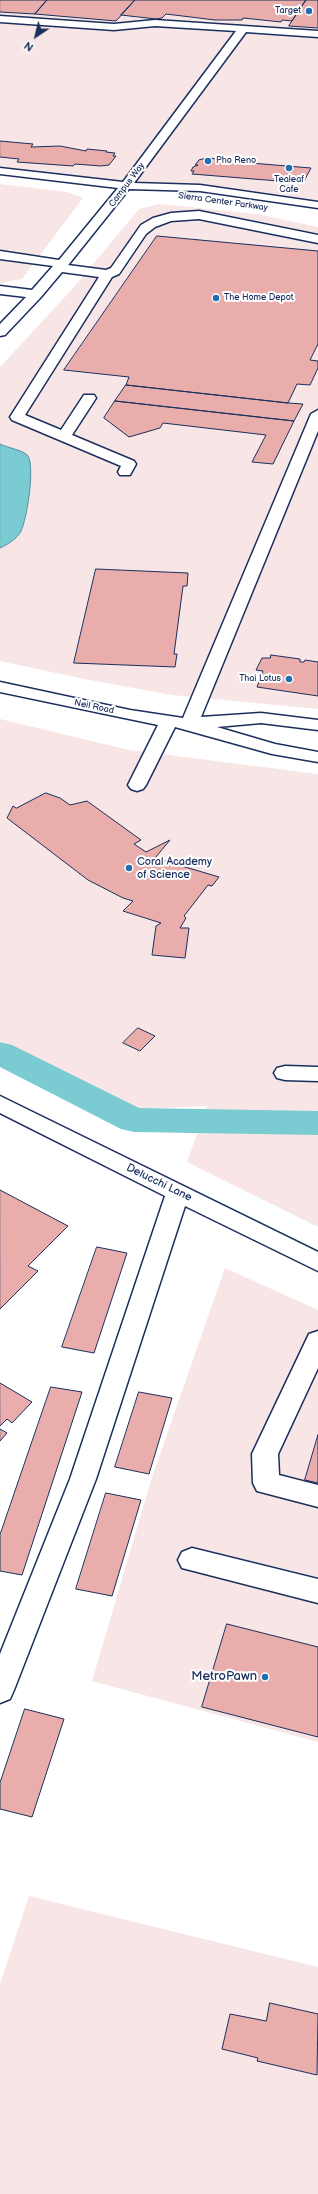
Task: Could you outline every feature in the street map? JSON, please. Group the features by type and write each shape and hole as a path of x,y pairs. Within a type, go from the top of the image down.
{"street":[{"path":"0,19 114,27 154,23 318,34"},
{"name":"Campus Way","path":"0,332 37,294 128,186 243,29"},
{"name":"Sierra Center Parkway","path":"0,171 128,186 310,216"},
{"name":"Sierra Center Parkway","path":"128,186 214,190 318,205"},
{"path":"0,255 107,274 115,271 145,228 170,217 199,215 318,239"},
{"path":"107,274 17,417 129,464 125,472"},
{"path":"0,290 37,294"},
{"path":"0,302 26,306"},
{"path":"64,437 89,398"},
{"path":"189,724 318,415"},
{"name":"Neil Road","path":"0,687 130,715 189,724 272,749 318,757"},
{"name":"Neil Road","path":"189,724 261,718 318,725"},
{"path":"137,786 169,721"},
{"path":"285,1073 318,1074"},
{"name":"Delucchi Lane","path":"1,1106 318,1262"},
{"path":"0,1690 83,1479 178,1192"},
{"path":"318,1341 265,1454 266,1483 318,1496"},
{"path":"192,1560 318,1591"}],"shaded area":[{"path":"0,0 318,0 318,204 256,193 136,186 0,172"},
{"path":"0,184 67,192 83,198 22,279 0,283"},
{"path":"160,204 257,214 318,227 318,709 172,695 84,679 0,661 0,367 74,287 139,209"},
{"path":"0,719 129,750 318,774 318,1227 187,1162 207,1106 140,1109 0,1041"},
{"path":"225,1268 318,1310 318,1742 92,1681 152,1477"},
{"path":"29,1896 318,1967 318,2194 0,2194 0,1984"}],"water":[{"path":"0,444 26,454 30,462 31,471 28,505 21,531 12,541 0,548"}],"building":[{"path":"0,0 47,0 35,14 0,12"},
{"path":"47,0 135,0 116,21 35,14"},
{"path":"135,0 306,0 292,21 282,20 281,22 243,18 242,20 215,20 166,14 162,18 156,19 121,15"},
{"name":"Target","path":"306,0 318,0 318,28 289,26"},
{"path":"0,141 33,144 31,147 60,146 86,151 87,149 107,151 106,152 115,153 113,156 116,156 109,165 101,166 75,164 73,166 17,162 19,159 0,157"},
{"path":"209,158 311,168 303,183 192,174 194,171 191,171 193,167 198,165 195,165 199,160"},
{"name":"The Home Depot","path":"157,236 318,251 318,344 310,360 318,361 318,368 310,385 297,384 288,403 126,385 129,377 64,370"},
{"path":"126,385 303,404 294,421 115,401"},
{"path":"115,401 294,421 273,464 252,462 266,435 163,423 160,428 129,437 104,418"},
{"path":"96,569 188,573 187,586 183,586 174,654 177,654 175,667 74,663"},
{"name":"Thai Lotus","path":"271,655 300,659 300,662 304,662 305,660 318,662 318,696 257,687 263,671 256,670 262,658 270,658"},
{"name":"Coral Academy of Science","path":"46,793 60,798 70,805 87,801 141,840 134,844 146,852 170,840 155,858 219,877 212,886 208,885 184,916 186,918 180,928 189,928 185,958 152,955 156,926 161,923 123,911 133,901 123,898 88,880 7,818 13,806 16,808"},
{"path":"138,1028 155,1036 140,1051 123,1043"},
{"path":"0,1190 68,1226 28,1266 38,1271 0,1309"},
{"path":"97,1247 127,1253 94,1353 62,1347"},
{"path":"0,1383 32,1402 12,1423 7,1419 0,1426"},
{"path":"51,1387 82,1392 22,1575 0,1571 0,1535"},
{"path":"139,1392 172,1398 149,1474 115,1467"},
{"path":"0,1429 7,1433 0,1441"},
{"path":"318,1435 318,1483 305,1480"},
{"path":"106,1493 141,1500 112,1596 76,1589"},
{"name":"MetroPawn","path":"227,1624 318,1647 318,1737 202,1707"},
{"path":"25,1709 64,1719 32,1817 0,1809 0,1783"},
{"path":"270,2003 318,2014 317,2075 257,2061 258,2058 222,2049 230,2014 266,2021"}],"waterway":[{"path":"0,1053 134,1120 318,1123"}],"place":[{"name":"Target","path":"309,11"},
{"name":"Pho Reno","path":"208,161"},
{"name":"Tealeaf Cafe","path":"289,168"},
{"name":"The Home Depot","path":"216,298"},
{"name":"Thai Lotus","path":"289,679"},
{"name":"Coral Academy of Science","path":"129,868"},
{"name":"MetroPawn","path":"265,1677"}]}
